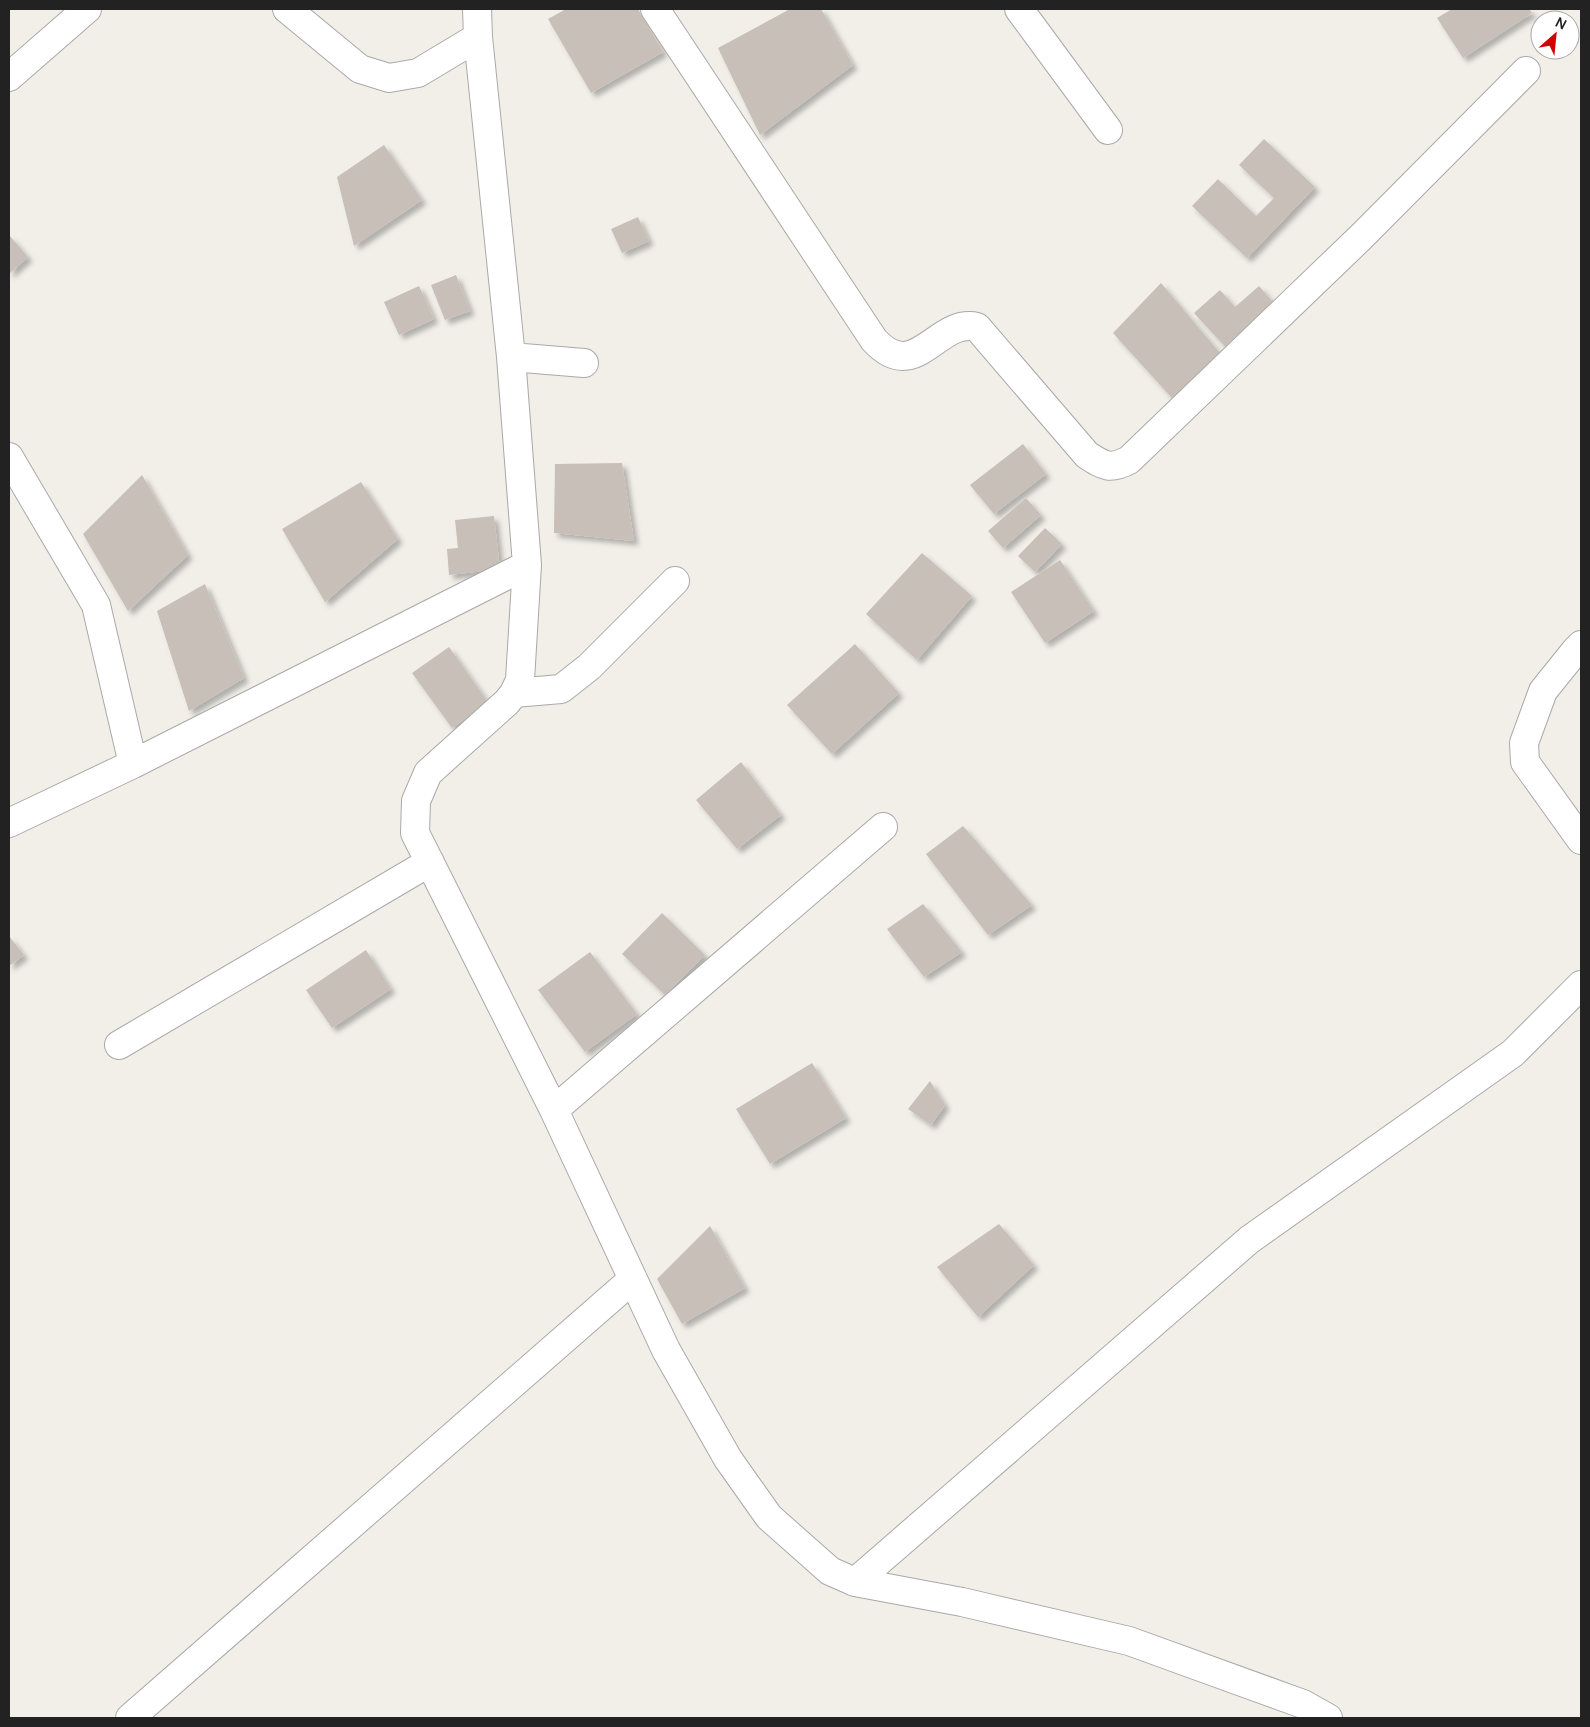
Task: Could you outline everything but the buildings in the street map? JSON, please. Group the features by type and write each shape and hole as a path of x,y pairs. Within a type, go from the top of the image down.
{"street":[{"path":"9,77 87,9"},
{"path":"287,9 360,69 388,78 418,73 478,37"},
{"path":"477,9 478,37 511,357 527,564 520,680 507,702 428,773 416,801 415,833 554,1110 666,1350 728,1460 770,1517 830,1572 855,1582 962,1602 1129,1641 1304,1704 1328,1718"},
{"path":"655,9 874,340 884,350 897,356 912,355 967,324 977,327 1087,455 1102,464 1116,467 1129,460 1362,236 1526,71"},
{"path":"1019,9 1108,130"},
{"path":"511,357 584,363"},
{"path":"9,457 96,605 133,764"},
{"path":"9,823 133,764 527,564"},
{"path":"514,693 562,689 589,667 674,580"},
{"path":"1581,645 1543,691 1524,743 1525,762 1581,840"},
{"path":"554,1110 882,827"},
{"path":"119,1045 430,862"},
{"path":"855,1582 1248,1240 1513,1053 1581,985"},
{"path":"130,1718 633,1279"}]}
